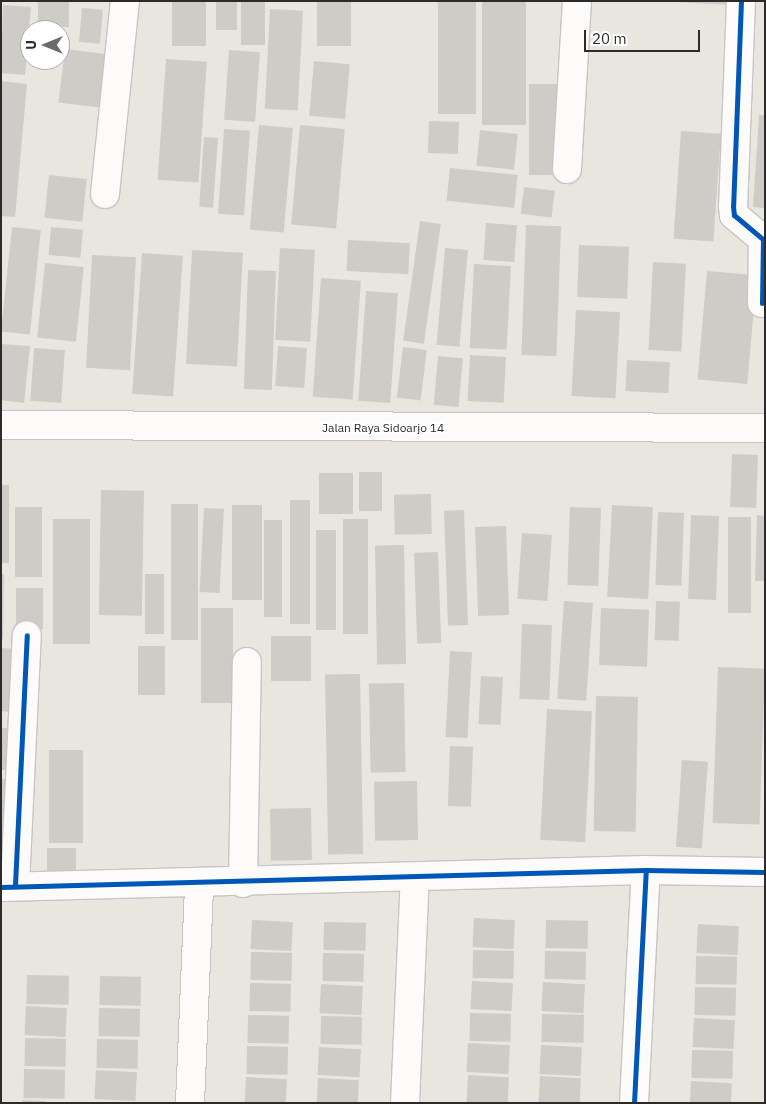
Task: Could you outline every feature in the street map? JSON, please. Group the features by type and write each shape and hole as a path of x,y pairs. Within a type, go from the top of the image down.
{"street":[{"path":"105,194 125,1"},
{"path":"567,169 577,1"},
{"path":"741,1 733,206 734,215 763,239 762,303"},
{"name":"Jalan Raya Sidoarjo 14","path":"1,425 765,428"},
{"path":"27,635 8,886 243,883 646,870 765,872"},
{"path":"243,883 247,662"},
{"path":"634,1103 646,870"},
{"path":"405,1103 415,877"},
{"path":"190,1103 200,884"}],"building":[{"path":"38,1 69,1 69,20 38,20"},
{"path":"172,1 206,1 206,46 172,46"},
{"path":"216,1 237,1 237,30 216,30"},
{"path":"241,1 265,1 265,45 241,45"},
{"path":"317,1 351,1 351,46 317,46"},
{"path":"438,1 476,1 476,114 438,114"},
{"path":"482,1 526,1 526,125 482,125"},
{"path":"658,1 730,1 730,5"},
{"path":"3,5 31,7 30,20 20,20 20,70 25,70 25,75 1,73"},
{"path":"82,8 103,10 100,44 79,42"},
{"path":"270,9 303,11 298,111 265,109"},
{"path":"70,50 108,54 101,108 58,103 62,70 70,70"},
{"path":"229,50 260,52 255,122 224,120"},
{"path":"166,59 207,62 198,183 158,180"},
{"path":"314,61 350,64 345,119 309,116"},
{"path":"1,81 27,84 15,217 1,216"},
{"path":"529,84 560,84 560,175 529,175"},
{"path":"759,115 765,115 765,208 753,207"},
{"path":"429,121 459,122 458,154 428,153"},
{"path":"259,125 293,128 284,233 250,230"},
{"path":"300,125 345,129 336,229 291,225"},
{"path":"224,129 250,131 244,216 218,214"},
{"path":"480,130 518,134 514,170 476,166"},
{"path":"681,131 721,134 713,242 673,239"},
{"path":"204,137 218,138 213,208 199,207"},
{"path":"450,168 518,175 514,208 447,201"},
{"path":"49,175 87,179 82,222 45,218"},
{"path":"524,187 555,191 551,218 521,214"},
{"path":"420,221 441,224 424,344 403,341"},
{"path":"486,223 517,225 514,262 483,260"},
{"path":"526,225 561,226 556,356 521,355"},
{"path":"12,227 41,230 30,334 1,331"},
{"path":"51,227 83,230 80,258 49,255"},
{"path":"348,240 410,243 408,274 346,271"},
{"path":"579,245 629,247 627,299 577,297"},
{"path":"280,248 315,250 310,342 275,340"},
{"path":"445,248 468,250 459,347 437,345"},
{"path":"192,250 243,253 237,367 186,364"},
{"path":"142,253 183,256 173,397 132,394"},
{"path":"92,255 136,257 130,370 86,368"},
{"path":"653,262 686,264 681,352 648,350"},
{"path":"45,263 84,267 76,342 37,338"},
{"path":"474,264 511,266 507,350 470,348"},
{"path":"248,270 276,271 272,390 244,389"},
{"path":"707,271 757,275 747,384 698,380"},
{"path":"321,278 361,281 353,400 313,397"},
{"path":"366,291 398,293 390,403 358,401"},
{"path":"576,310 620,312 615,398 571,396"},
{"path":"1,344 30,346 24,403 1,400"},
{"path":"278,346 307,348 304,388 275,386"},
{"path":"403,347 427,350 421,401 397,398"},
{"path":"34,348 65,350 61,403 30,401"},
{"path":"470,355 506,357 504,403 468,401"},
{"path":"438,356 463,358 459,407 434,405"},
{"path":"627,360 670,362 668,393 625,391"},
{"path":"732,454 758,455 756,508 730,507"},
{"path":"359,472 382,472 382,511 359,511"},
{"path":"319,473 353,473 353,514 319,514"},
{"path":"1,485 9,485 9,563 1,563"},
{"path":"101,490 144,491 142,616 99,615"},
{"path":"431,494 432,534 395,535 394,495"},
{"path":"290,500 310,500 310,624 290,624"},
{"path":"171,504 198,504 198,640 171,640"},
{"path":"232,505 262,505 262,600 232,600"},
{"path":"612,505 653,507 648,599 607,597"},
{"path":"15,507 42,507 42,577 15,577"},
{"path":"570,507 601,508 598,586 567,585"},
{"path":"204,508 224,509 220,593 200,592"},
{"path":"464,510 468,625 448,626 444,511"},
{"path":"658,512 684,513 681,586 655,585"},
{"path":"691,515 719,516 716,600 688,599"},
{"path":"757,515 765,516 765,581 755,581"},
{"path":"728,517 751,517 751,613 728,613"},
{"path":"53,519 90,519 90,644 53,644"},
{"path":"343,519 368,519 368,634 343,634"},
{"path":"264,520 282,520 282,617 264,617"},
{"path":"506,526 509,615 478,616 475,527"},
{"path":"316,530 336,530 336,630 316,630"},
{"path":"522,533 552,535 547,601 517,599"},
{"path":"404,545 406,664 377,664 375,546"},
{"path":"438,552 441,643 417,644 414,553"},
{"path":"1,574 4,574 3,639 1,639"},
{"path":"145,574 164,574 164,634 145,634"},
{"path":"16,588 43,588 43,629 16,629"},
{"path":"564,601 593,603 586,701 557,699"},
{"path":"656,601 680,602 679,641 655,640"},
{"path":"201,608 233,608 233,703 201,703"},
{"path":"601,608 649,610 647,667 599,665"},
{"path":"522,624 552,625 549,700 519,699"},
{"path":"271,636 311,636 311,681 271,681"},
{"path":"138,646 165,646 165,695 138,695"},
{"path":"1,648 14,649 10,712 1,711"},
{"path":"450,651 472,652 467,738 445,737"},
{"path":"718,667 765,669 760,825 713,823"},
{"path":"360,674 363,854 328,855 325,675"},
{"path":"481,676 503,677 500,725 478,724"},
{"path":"404,683 406,772 371,773 369,684"},
{"path":"596,696 638,697 636,832 594,831"},
{"path":"547,709 592,711 585,842 540,840"},
{"path":"1,728 7,728 7,770 1,770"},
{"path":"450,746 473,747 471,807 448,806"},
{"path":"49,750 83,750 83,843 49,843"},
{"path":"682,760 708,762 702,849 676,847"},
{"path":"1,779 9,779 9,879 1,879"},
{"path":"417,781 418,840 375,841 374,782"},
{"path":"311,808 312,860 271,861 270,809"},
{"path":"47,848 76,848 76,881 47,881"},
{"path":"474,918 515,920 513,949 472,947"},
{"path":"252,920 293,922 291,951 250,949"},
{"path":"546,920 588,921 588,949 546,948"},
{"path":"324,922 366,923 366,951 324,950"},
{"path":"698,924 739,926 737,955 696,953"},
{"path":"473,950 514,951 514,979 473,978"},
{"path":"545,951 586,952 586,980 545,979"},
{"path":"251,952 292,953 292,981 251,980"},
{"path":"323,953 364,954 364,982 323,981"},
{"path":"696,956 737,957 737,985 696,984"},
{"path":"27,975 69,976 68,1005 26,1004"},
{"path":"100,976 141,977 140,1006 99,1005"},
{"path":"472,981 513,983 511,1011 471,1009"},
{"path":"543,982 585,984 583,1013 541,1011"},
{"path":"250,983 291,984 291,1012 250,1011"},
{"path":"321,984 363,986 361,1015 319,1013"},
{"path":"695,987 736,988 736,1016 695,1015"},
{"path":"26,1006 67,1008 65,1037 24,1035"},
{"path":"99,1008 140,1009 140,1037 99,1036"},
{"path":"470,1013 511,1014 511,1042 470,1041"},
{"path":"542,1014 584,1015 584,1043 542,1042"},
{"path":"248,1015 289,1016 289,1044 248,1043"},
{"path":"321,1016 362,1017 362,1045 321,1044"},
{"path":"694,1018 735,1020 733,1049 692,1047"},
{"path":"25,1038 66,1039 66,1067 25,1066"},
{"path":"97,1039 138,1040 137,1069 96,1068"},
{"path":"468,1043 510,1045 508,1074 466,1072"},
{"path":"541,1045 582,1047 580,1076 539,1074"},
{"path":"247,1046 288,1047 288,1075 247,1074"},
{"path":"319,1047 361,1049 359,1077 318,1075"},
{"path":"692,1050 733,1051 733,1079 692,1078"},
{"path":"24,1069 65,1070 64,1099 23,1098"},
{"path":"96,1070 137,1072 135,1101 94,1099"},
{"path":"468,1075 509,1077 508,1103 467,1103"},
{"path":"540,1076 581,1078 580,1103 539,1103"},
{"path":"246,1077 287,1079 286,1103 245,1103"},
{"path":"318,1078 359,1080 358,1103 317,1103"},
{"path":"691,1081 732,1083 731,1103 690,1103"},
{"path":"22,1100 45,1101 45,1103 22,1103"}],"cycle path":[{"path":"741,1 733,206 734,215 763,239 762,303"},
{"path":"15,885 27,635"},
{"path":"1,887 646,870 765,872"},
{"path":"634,1103 646,870"}]}
